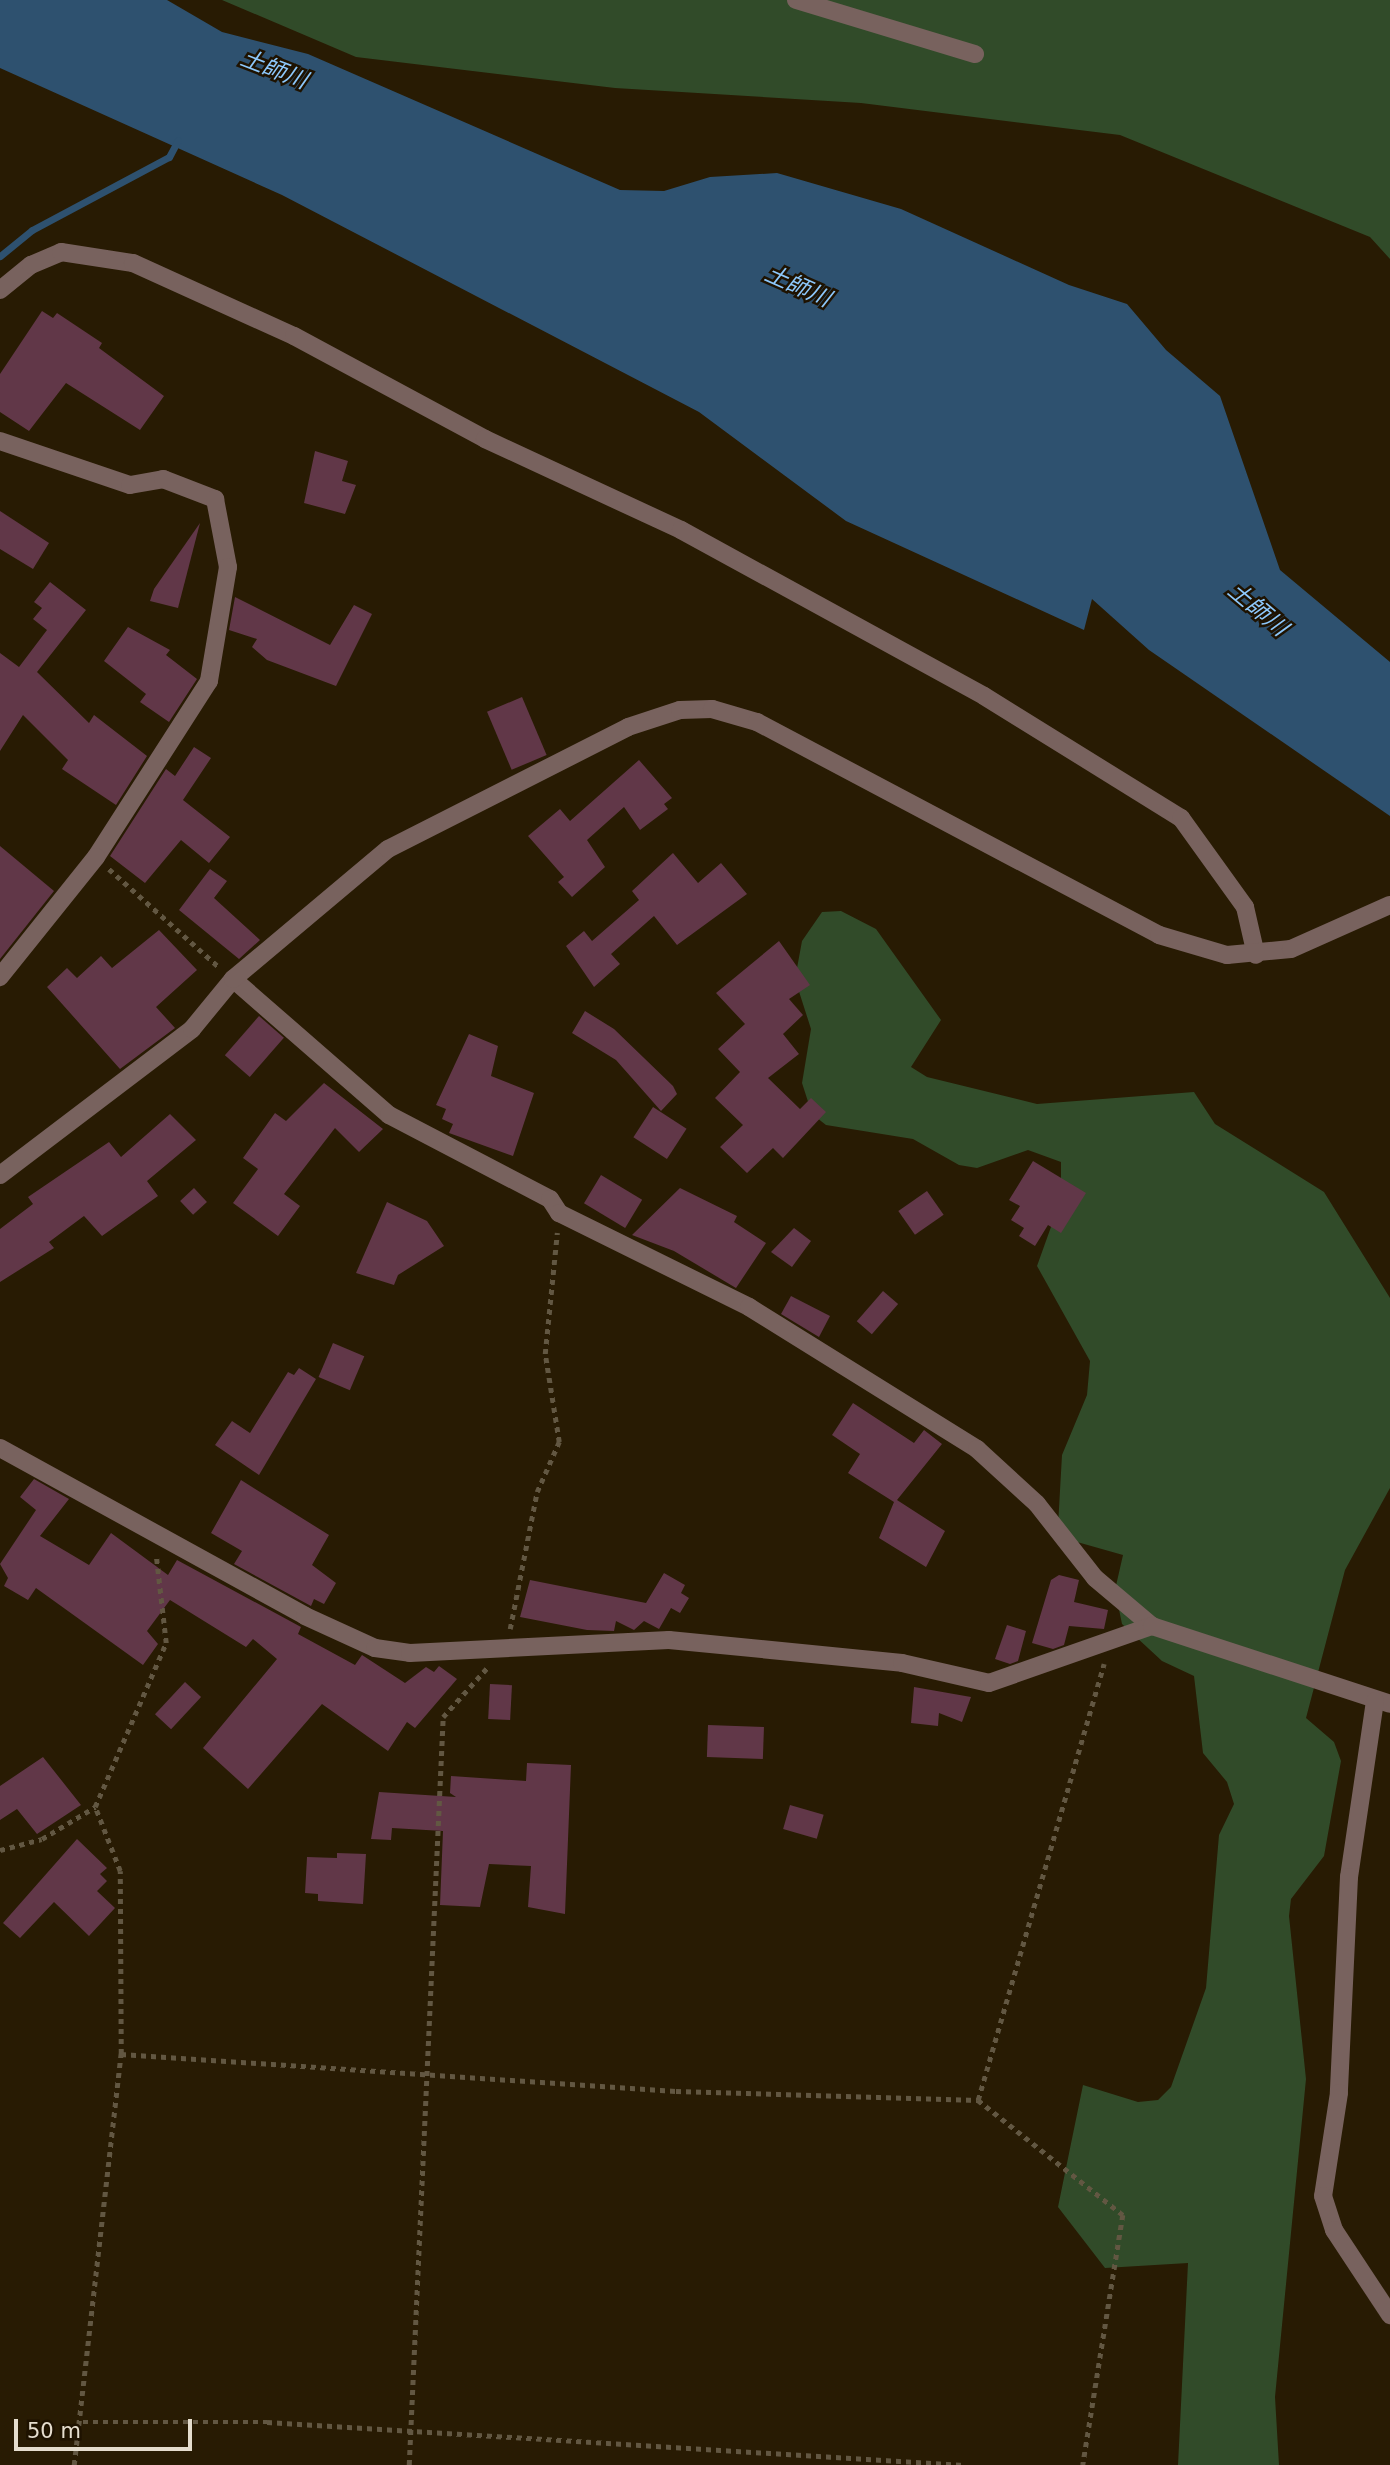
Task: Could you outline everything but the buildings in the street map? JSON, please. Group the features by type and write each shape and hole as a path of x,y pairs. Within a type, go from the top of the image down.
{"street":[{"path":"796,0 975,54"},
{"path":"0,290 31,265 61,252 133,263 294,336 485,439 681,530 984,696 1181,818 1245,906 1256,955"},
{"path":"0,441 130,485 163,479 215,499 228,567 209,681 96,857 0,977"},
{"path":"0,1175 192,1029 233,979 388,849 628,727 680,710 712,709 757,722 1159,935 1227,955 1256,955 1291,949 1390,905"},
{"path":"233,979 389,1115 550,1199 559,1213 749,1307 977,1450 1037,1504 1095,1578 1152,1626 1325,1678 1383,1702 1349,1877 1339,2093 1323,2196 1334,2230 1390,2315"},
{"path":"0,1448 154,1534 375,1648 410,1653 507,1645 669,1640 902,1663 989,1683 1152,1626"}],"path":[{"path":"96,857 233,979"},
{"path":"410,2465 443,1717 507,1645 537,1492 559,1443 545,1354 559,1213"},
{"path":"0,1850 42,1839 95,1807 166,1643 154,1534"},
{"path":"978,2100 1111,1639"},
{"path":"74,2465 83,2421 121,2053 120,1871 95,1807"},
{"path":"121,2053 270,2068 427,2072 772,2096 978,2100 1123,2215 1083,2465"},
{"path":"83,2421 267,2422 411,2436 635,2443 763,2456 964,2465"}],"green space":[{"path":"222,0 1390,0 1390,259 1370,237 1120,135 861,103 615,88 356,57"},
{"path":"841,911 876,929 941,1020 911,1067 927,1077 1037,1104 1194,1092 1215,1124 1324,1192 1390,1298 1390,1488 1345,1570 1306,1718 1334,1742 1341,1761 1324,1856 1291,1899 1289,1916 1306,2079 1275,2397 1279,2465 1178,2465 1188,2263 1105,2268 1058,2207 1083,2085 1138,2102 1158,2100 1171,2087 1206,1988 1219,1835 1234,1804 1227,1782 1203,1753 1194,1676 1162,1661 1122,1624 1115,1590 1123,1555 1070,1540 1058,1526 1062,1455 1087,1395 1090,1361 1037,1266 1061,1199 1061,1162 1028,1150 977,1168 959,1165 913,1139 826,1125 812,1114 802,1083 811,1029 795,979 802,941 822,912"}],"water":[{"name":"土師川","path":"0,0 167,0 222,32 308,54 620,190 664,191 710,177 777,173 901,209 1069,285 1127,304 1166,350 1220,396 1280,570 1390,662 1390,816 1149,650 1092,599 1084,630 846,521 699,412 282,195 0,68"}],"waterway":[{"path":"0,256 32,230 169,157 178,140"}]}
